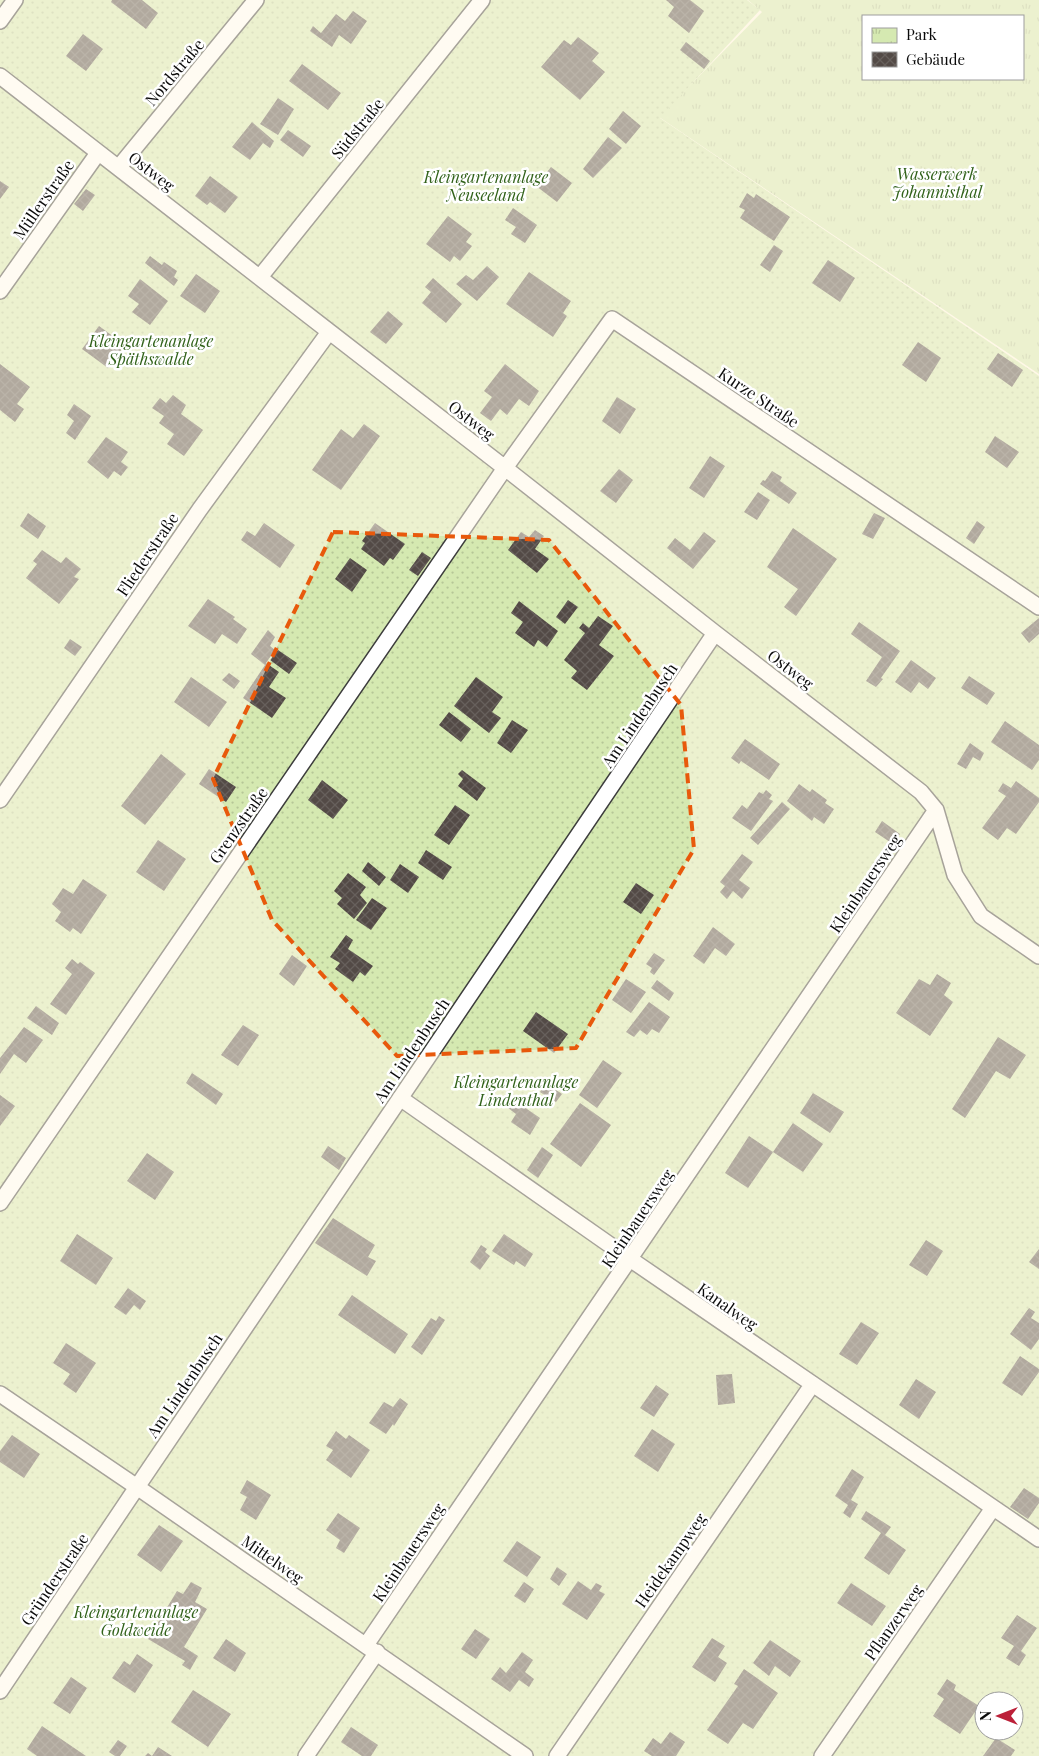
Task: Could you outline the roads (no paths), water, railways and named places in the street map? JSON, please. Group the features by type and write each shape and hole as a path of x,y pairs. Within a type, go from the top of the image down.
{"lane":[{"path":"0,21 15,0"},
{"name":"Nordstraße","path":"118,167 256,0"},
{"name":"Südstraße","path":"260,278 482,0"},
{"name":"Ostweg","path":"0,76 922,792 936,810"},
{"name":"Müllerstraße","path":"0,291 98,153"},
{"name":"Kurze Straße","path":"505,468 612,319 1039,608"},
{"name":"Fliederstraße","path":"0,800 200,509 329,332"},
{"name":"Grenzstraße","path":"0,1203 505,468"},
{"name":"Am Lindenbusch","path":"137,1486 715,633"},
{"path":"936,810 955,875 981,916 1039,956"},
{"name":"Kleinbauersweg","path":"306,1756 372,1649 630,1259 936,810"},
{"name":"Kanalweg","path":"400,1098 812,1385 1039,1539"},
{"name":"Heidekampweg","path":"557,1756 812,1385"},
{"name":"Mittelweg","path":"0,1394 137,1486 525,1756"},
{"name":"Gründerstraße","path":"0,1691 137,1486"},
{"name":"Pflanzerweg","path":"822,1756 993,1508"}],"park label":[{"name":"Wasserwerk Johannisthal","path":"937,182"},
{"name":"Kleingartenanlage Neuseeland","path":"486,185"},
{"name":"Kleingartenanlage Späthswalde","path":"151,349"},
{"name":"Kleingartenanlage Lindenthal","path":"516,1090"},
{"name":"Kleingartenanlage Goldweide","path":"136,1620"}]}
